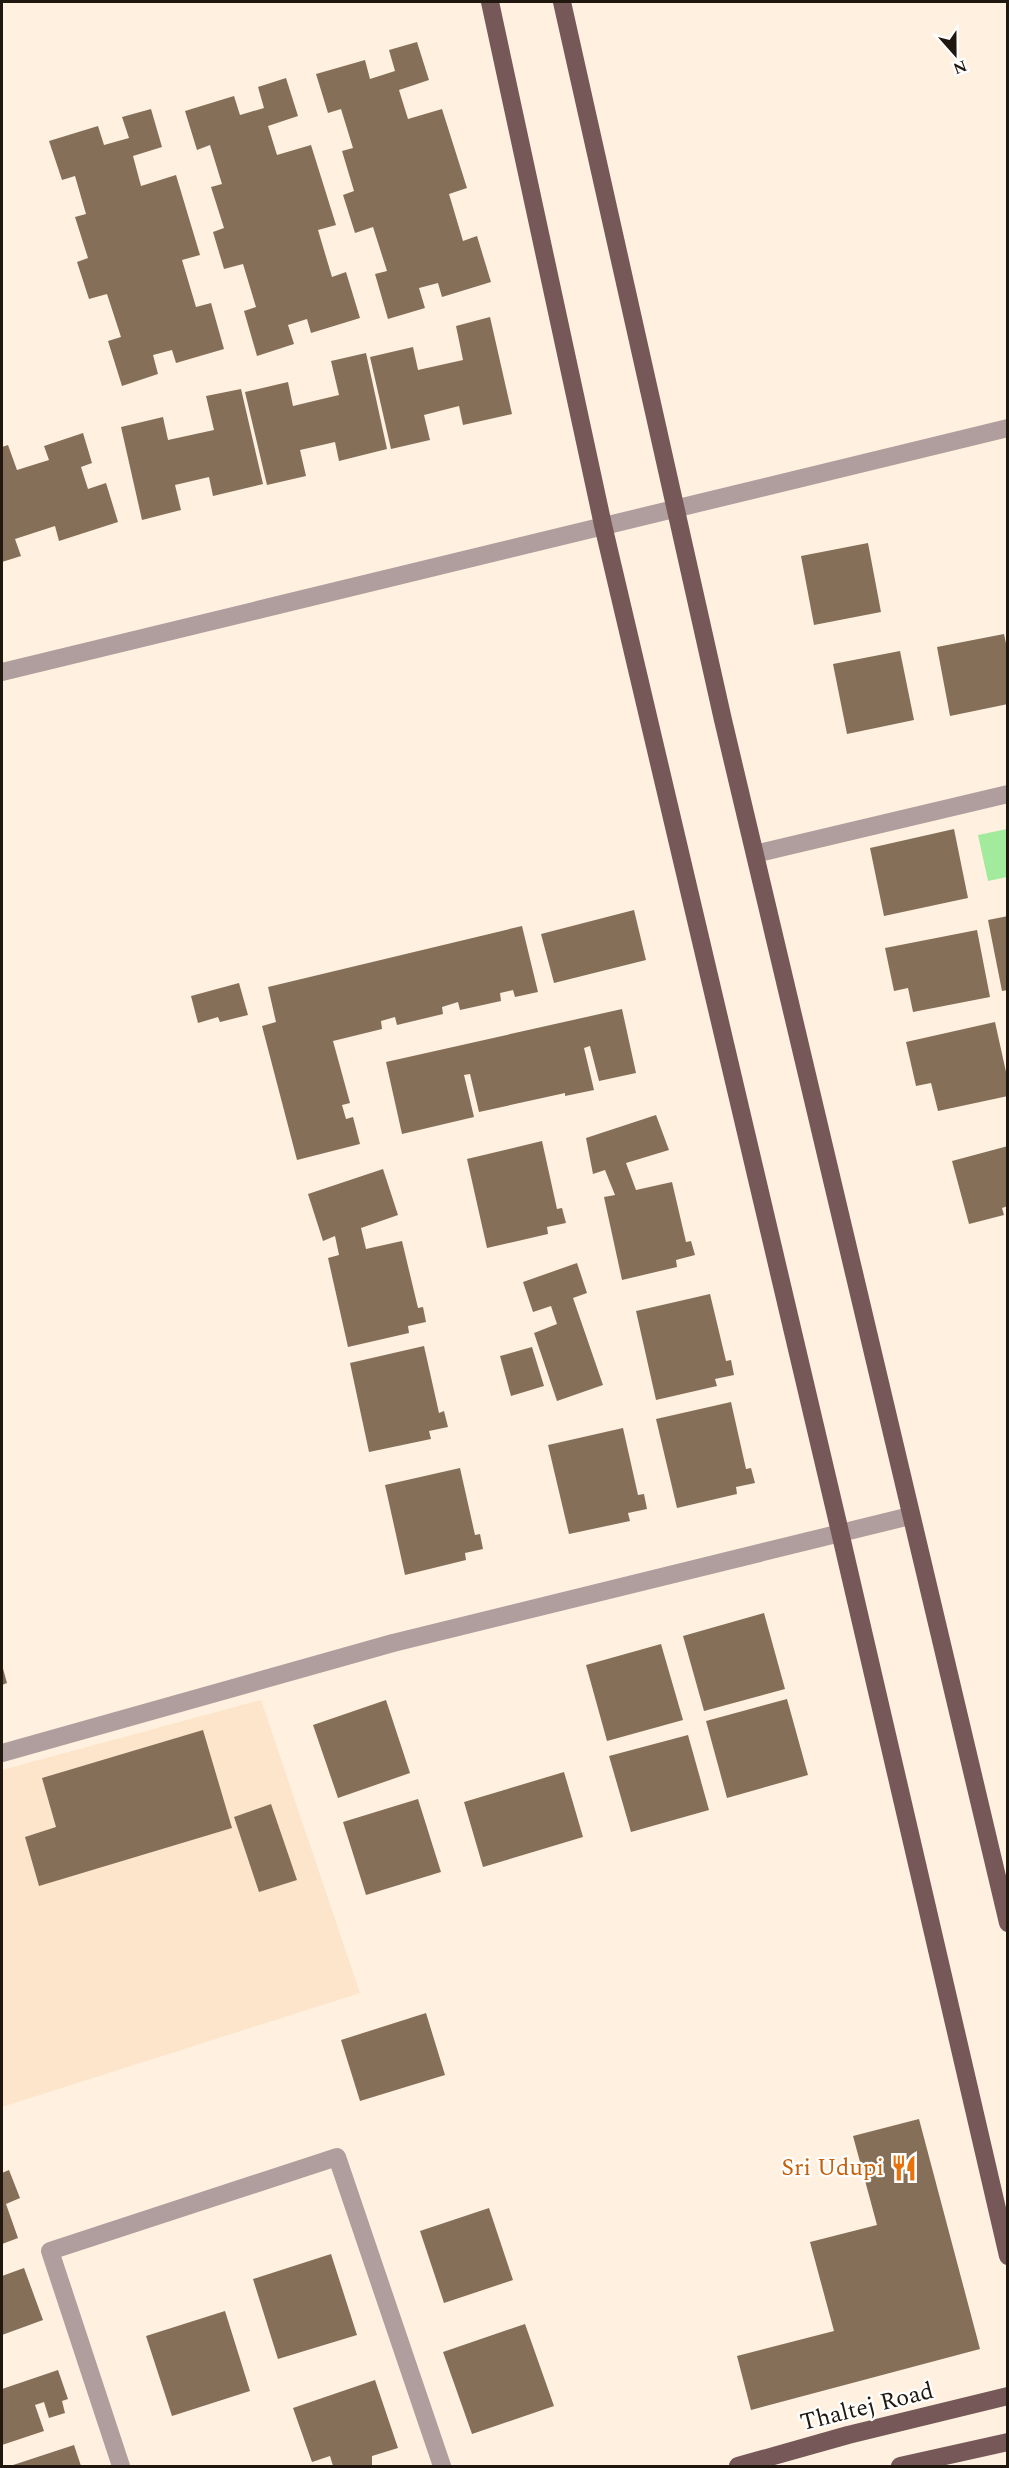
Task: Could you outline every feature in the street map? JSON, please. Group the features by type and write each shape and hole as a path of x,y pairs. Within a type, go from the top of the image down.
{"main road":[{"path":"490,2 603,525 1008,2256"},
{"path":"562,2 674,508 910,1516 1008,1923"},
{"name":"Thaltej Road","path":"738,2466 848,2435 1008,2396"},
{"path":"900,2466 1008,2442"}],"street":[{"path":"2,672 1008,428"},
{"path":"755,854 1008,794"},
{"path":"2,1753 393,1643 910,1516"},
{"path":"121,2466 50,2251 337,2157 442,2466"}],"shaded area":[{"path":"261,1700 360,1993 2,2107 2,1770"}],"green space":[{"path":"1007,829 1007,877 988,881 978,835"}],"building":[{"path":"417,42 429,80 399,90 408,119 442,109 467,188 449,194 463,241 477,236 491,282 442,297 438,283 419,288 425,308 388,319 375,274 387,271 373,227 355,233 343,195 354,191 342,151 353,148 341,109 328,113 316,74 365,60 370,79 395,71 389,50"},
{"path":"286,78 298,116 268,126 277,155 311,145 336,225 318,230 332,277 346,272 360,318 311,333 307,319 288,325 294,344 257,356 244,311 256,307 243,264 224,269 213,232 224,228 211,187 222,184 210,145 197,150 185,111 234,96 240,115 264,108 258,87"},
{"path":"151,109 162,147 133,156 141,186 176,175 200,255 182,260 196,307 211,303 224,349 176,363 172,350 153,355 158,374 122,386 108,341 121,337 107,294 89,299 77,262 88,258 75,217 86,214 75,176 62,180 49,141 98,126 104,145 129,138 122,117"},
{"path":"490,317 512,414 463,425 459,406 424,415 430,440 391,449 370,357 413,347 418,370 463,360 456,326"},
{"path":"366,353 387,449 339,461 335,442 300,450 306,476 267,485 245,392 288,382 293,406 339,395 331,361"},
{"path":"241,389 263,484 213,496 209,477 175,485 181,510 142,520 121,427 163,417 168,440 214,430 206,396"},
{"path":"83,433 92,463 81,467 88,489 106,483 118,522 59,541 55,526 15,539 21,556 2,562 2,447 8,445 17,470 49,460 44,446"},
{"path":"868,543 881,612 814,625 801,556"},
{"path":"1004,634 1008,653 1008,704 950,716 937,647"},
{"path":"900,651 914,720 847,734 833,664"},
{"path":"954,829 968,898 884,916 870,848"},
{"path":"634,910 646,960 554,983 541,934"},
{"path":"1008,916 1008,990 1002,991 988,920"},
{"path":"522,926 538,992 515,997 513,990 500,993 501,1001 460,1010 458,1002 442,1007 443,1014 397,1025 395,1017 381,1021 382,1029 333,1041 350,1103 342,1105 346,1119 353,1117 360,1144 297,1160 262,1026 276,1022 268,987"},
{"path":"977,930 990,997 913,1012 908,988 894,991 885,948"},
{"path":"239,983 248,1015 220,1022 218,1017 198,1023 191,996"},
{"path":"622,1009 636,1073 599,1081 590,1046 584,1048 594,1090 565,1096 565,1093 479,1112 470,1074 464,1075 474,1117 402,1134 386,1062"},
{"path":"995,1022 1008,1081 1008,1096 938,1111 931,1083 916,1086 906,1042"},
{"path":"656,1115 669,1150 626,1163 636,1190 672,1182 686,1242 691,1241 695,1255 676,1260 677,1267 622,1280 604,1197 615,1195 605,1170 593,1174 586,1138"},
{"path":"542,1141 557,1209 562,1208 566,1223 547,1227 548,1234 487,1248 467,1159"},
{"path":"1008,1146 1008,1206 1002,1208 1004,1215 969,1224 952,1161"},
{"path":"383,1169 398,1215 361,1228 366,1249 402,1241 418,1308 423,1307 426,1322 408,1326 409,1333 348,1347 328,1258 339,1255 335,1236 323,1241 308,1194"},
{"path":"577,1263 587,1293 573,1298 603,1385 557,1401 534,1333 557,1324 551,1306 533,1312 523,1282"},
{"path":"710,1294 726,1361 731,1360 734,1375 715,1379 717,1386 656,1400 636,1311"},
{"path":"424,1346 439,1413 444,1411 448,1427 429,1431 431,1439 369,1452 350,1363"},
{"path":"532,1347 544,1386 511,1396 500,1356"},
{"path":"731,1402 746,1469 751,1468 755,1483 736,1487 737,1494 677,1508 656,1419"},
{"path":"623,1428 638,1495 644,1494 647,1509 628,1513 630,1521 569,1534 548,1445"},
{"path":"460,1468 475,1535 480,1534 483,1549 465,1553 466,1560 405,1575 385,1485"},
{"path":"764,1613 785,1689 704,1711 683,1636"},
{"path":"661,1644 683,1720 607,1741 586,1665"},
{"path":"2,1665 7,1683 2,1685"},
{"path":"787,1699 808,1775 727,1798 706,1721"},
{"path":"386,1700 410,1773 338,1798 313,1725"},
{"path":"203,1730 232,1828 39,1886 25,1837 56,1827 42,1778"},
{"path":"688,1735 709,1810 631,1832 609,1756"},
{"path":"564,1772 583,1837 483,1867 464,1802"},
{"path":"418,1799 441,1872 366,1895 343,1822"},
{"path":"271,1804 297,1880 259,1892 234,1817"},
{"path":"426,2013 445,2075 360,2101 341,2040"},
{"path":"919,2119 980,2349 751,2410 737,2356 834,2331 810,2242 877,2225 853,2136"},
{"path":"9,2170 20,2198 6,2204 18,2238 2,2244 2,2173"},
{"path":"489,2208 513,2280 444,2303 420,2231"},
{"path":"331,2254 357,2335 278,2359 253,2279"},
{"path":"24,2268 43,2320 2,2335 2,2276"},
{"path":"225,2311 250,2391 172,2416 146,2336"},
{"path":"525,2324 554,2406 472,2434 443,2352"},
{"path":"58,2370 68,2399 62,2401 65,2413 49,2418 44,2402 35,2405 44,2431 2,2445 2,2389"},
{"path":"375,2380 398,2448 372,2456 372,2466 333,2466 330,2456 312,2462 293,2408"},
{"path":"74,2445 81,2466 10,2466"}],"place":[{"name":"Sri Udupi","path":"904,2168"}]}
